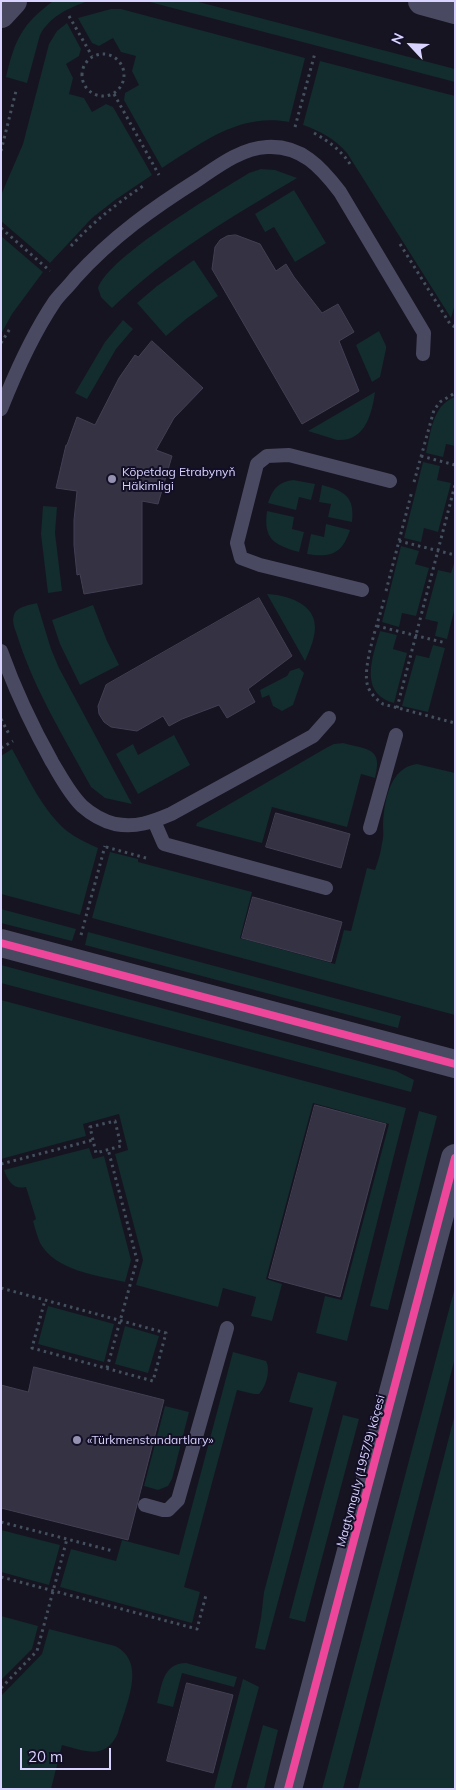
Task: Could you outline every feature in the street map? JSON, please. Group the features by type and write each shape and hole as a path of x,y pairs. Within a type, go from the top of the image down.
{"street":[{"path":"1,6 3,1"},
{"path":"1,14 13,1"},
{"path":"422,1 455,10"},
{"path":"1,942 455,1064"},
{"name":"Magtymguly (1957/9) köçesi","path":"288,1789 455,1158"}],"lane":[{"path":"1,409 16,370 33,336 56,300 86,266 117,236 151,209 224,163 245,152 266,147 284,149 301,154 314,161 331,180 424,333 423,354"},
{"path":"362,590 260,565 241,558 237,543 257,464 267,456 289,455 390,481"},
{"path":"1,651 12,682 32,726 68,788 82,806 98,817 114,824 131,826 148,824 170,814 313,736 329,718"},
{"path":"370,828 396,735"},
{"path":"154,821 164,844 326,888"},
{"path":"145,1505 168,1510 178,1500 227,1328"}],"path":[{"path":"69,16 92,56"},
{"path":"295,127 315,53"},
{"path":"106,54 119,61 123,68 123,82 114,94 99,96 92,94 86,89 83,82 83,68 86,61 92,56 106,54"},
{"path":"1,151 16,91"},
{"path":"114,94 159,175"},
{"path":"288,125 302,129"},
{"path":"308,131 330,142 345,157 355,173"},
{"path":"66,251 94,221 118,202 164,172"},
{"path":"1,228 50,271"},
{"path":"396,238 450,324 455,327"},
{"path":"45,277 54,267"},
{"path":"1,344 11,326"},
{"path":"455,394 440,402 434,410 377,626 367,666 366,679 368,687 383,704 455,723"},
{"path":"421,456 455,465"},
{"path":"397,708 455,485"},
{"path":"399,541 455,555"},
{"path":"377,626 446,643"},
{"path":"1,748 13,741"},
{"path":"80,937 104,846"},
{"path":"115,1121 122,1146 108,1149 96,1153 90,1128 115,1121"},
{"path":"1,1164 93,1140"},
{"path":"107,1368 137,1260 108,1149"},
{"path":"1,1288 120,1320 166,1333 153,1381 32,1348 45,1300"},
{"path":"1,1522 113,1551"},
{"path":"1,1688 37,1652 67,1539"},
{"path":"1,1577 196,1629 206,1595"}],"green space":[{"path":"53,1 88,1 61,14 44,28 40,35 27,83 6,77 16,43 21,34 33,18"},
{"path":"146,1 195,1 455,69 455,82"},
{"path":"111,9 121,9 305,58 289,122 271,120 237,126 207,140 162,168 124,100 125,93 139,85 132,71 136,56 121,52 113,38 99,46 92,43 78,18"},
{"path":"67,23 81,49 79,56 66,64 73,78 69,94 84,98 92,112 106,104 113,107 152,175 92,218 50,263 1,221 1,195 23,144 49,44 57,31"},
{"path":"320,61 455,96 455,304 451,318 347,153 327,136 303,125"},
{"path":"261,169 275,170 297,178 224,222 178,253 112,308 101,297 98,288 106,275 142,243 213,195 249,173"},
{"path":"294,190 326,243 295,262 274,227 265,232 255,214"},
{"path":"1,236 43,272 12,314 1,334"},
{"path":"194,260 218,296 166,336 137,303 157,286"},
{"path":"123,320 133,329 116,349 87,399 75,393 105,342"},
{"path":"379,331 386,349 380,377 372,382 356,345"},
{"path":"375,392 369,417 361,431 354,436 337,440 308,431"},
{"path":"455,397 455,446 446,444 443,457 426,453 431,429 437,413 441,406"},
{"path":"423,462 440,466 437,480 451,483 438,532 424,528 421,542 404,538"},
{"path":"293,480 315,484 311,500 299,497 296,510 268,503 280,484"},
{"path":"322,485 347,496 352,507 352,522 328,517 331,504 319,502"},
{"path":"43,506 57,507 55,533 62,591 48,593 41,534"},
{"path":"267,511 294,517 292,529 304,532 299,552 283,547 272,539 267,528"},
{"path":"326,524 350,530 347,538 339,549 329,554 307,554 311,534 324,537"},
{"path":"401,546 419,551 415,564 429,568 416,616 402,613 399,627 382,622"},
{"path":"455,560 455,607 447,639 435,636 438,622 425,619 438,570 451,573"},
{"path":"267,594 283,596 298,602 305,606 314,619 315,631 305,661"},
{"path":"37,603 59,668 132,804 105,798 91,787 33,677 13,621 17,610"},
{"path":"93,605 119,665 80,685 60,644 52,620"},
{"path":"380,631 397,635 393,649 407,653 394,703 383,698 376,691 372,682 372,662"},
{"path":"433,645 445,648 428,712 402,706 416,655 429,658"},
{"path":"299,668 304,673 293,705 282,711 273,706 269,695 262,698 260,690 287,676 290,671"},
{"path":"174,735 190,765 138,794 116,754 133,744 138,755"},
{"path":"343,743 366,749 375,755 377,760 375,778 361,774 347,827 272,807 262,843 196,826 197,823 326,748 334,744"},
{"path":"12,749 36,793 58,823 74,836 98,848 80,915 1,894 1,756"},
{"path":"417,764 455,773 455,1015 92,918 110,852 138,859 138,862 252,892 240,938 335,964 344,930 351,931 367,868 375,870 381,850 385,805 390,786 400,771 408,766"},
{"path":"1,909 76,929 72,941 1,923"},
{"path":"88,932 401,1016 398,1028 85,945"},
{"path":"1,965 396,1071 414,1080 411,1092 1,983"},
{"path":"1,1000 406,1108 347,1341 316,1333 325,1296 342,1300 389,1124 313,1103 266,1279 282,1284 272,1321 251,1316 256,1297 223,1288 218,1307 136,1285 143,1260 115,1154 128,1150 119,1114 83,1124 86,1136 1,1159"},
{"path":"419,1111 437,1116 388,1310 370,1306"},
{"path":"89,1148 93,1159 104,1156 131,1260 125,1282 66,1266 47,1252 37,1235 33,1221 36,1219 26,1187 14,1186 7,1178 4,1170"},
{"path":"455,1287 455,1358 343,1789 322,1789"},
{"path":"48,1306 114,1324 104,1362 38,1344"},
{"path":"125,1326 159,1336 148,1373 115,1364"},
{"path":"233,1352 266,1361 268,1374 266,1383 259,1394 237,1390 184,1587 200,1592 192,1623 60,1587 71,1549 116,1561 122,1540 179,1555"},
{"path":"298,1372 337,1382 265,1650 255,1648 264,1592 313,1408 289,1402"},
{"path":"165,1406 189,1412 172,1479 168,1486 158,1490 144,1486"},
{"path":"455,1414 455,1789 358,1789"},
{"path":"343,1415 359,1419 305,1622 289,1618"},
{"path":"1,1530 60,1545 49,1585 1,1572"},
{"path":"1,1616 38,1626 32,1649 1,1680"},
{"path":"49,1629 115,1646 125,1653 130,1663 132,1674 129,1698 118,1733 107,1748 94,1752 62,1745 51,1789 1,1789 1,1696 42,1654"},
{"path":"186,1663 237,1677 234,1687 182,1673 173,1707 157,1703 162,1682 168,1671 178,1664"},
{"path":"243,1679 259,1687 231,1789 214,1789"},
{"path":"263,1725 278,1730 264,1789 246,1789"}],"building":[{"path":"236,235 260,244 276,271 286,264 322,313 338,304 354,332 339,341 359,391 302,424 212,269 215,247 220,240 227,236"},
{"path":"152,341 203,388 174,418 156,450 172,456 158,504 142,501 142,584 84,594 80,574 77,575 74,545 77,491 56,488 66,445 77,417 95,425 119,378 135,355 138,357"},
{"path":"259,598 292,656 248,689 255,702 227,718 219,705 169,726 163,716 137,731 111,727 104,722 99,714 98,706 106,685"},
{"path":"276,813 350,834 341,868 266,847"},
{"path":"253,897 342,922 331,962 242,938"},
{"path":"315,1105 386,1124 340,1297 269,1278"},
{"name":"«Türkmenstandartlary»","path":"34,1367 164,1400 128,1540 1,1508 1,1385 28,1392"},
{"path":"187,1683 233,1695 213,1773 167,1761"}],"cycle path":[{"path":"1,943 455,1064"},
{"path":"288,1789 455,1158"}],"place":[{"name":"Köpetdag Etrabynyň Häkimligi","path":"112,479"},
{"name":"«Türkmenstandartlary»","path":"77,1440"}]}
